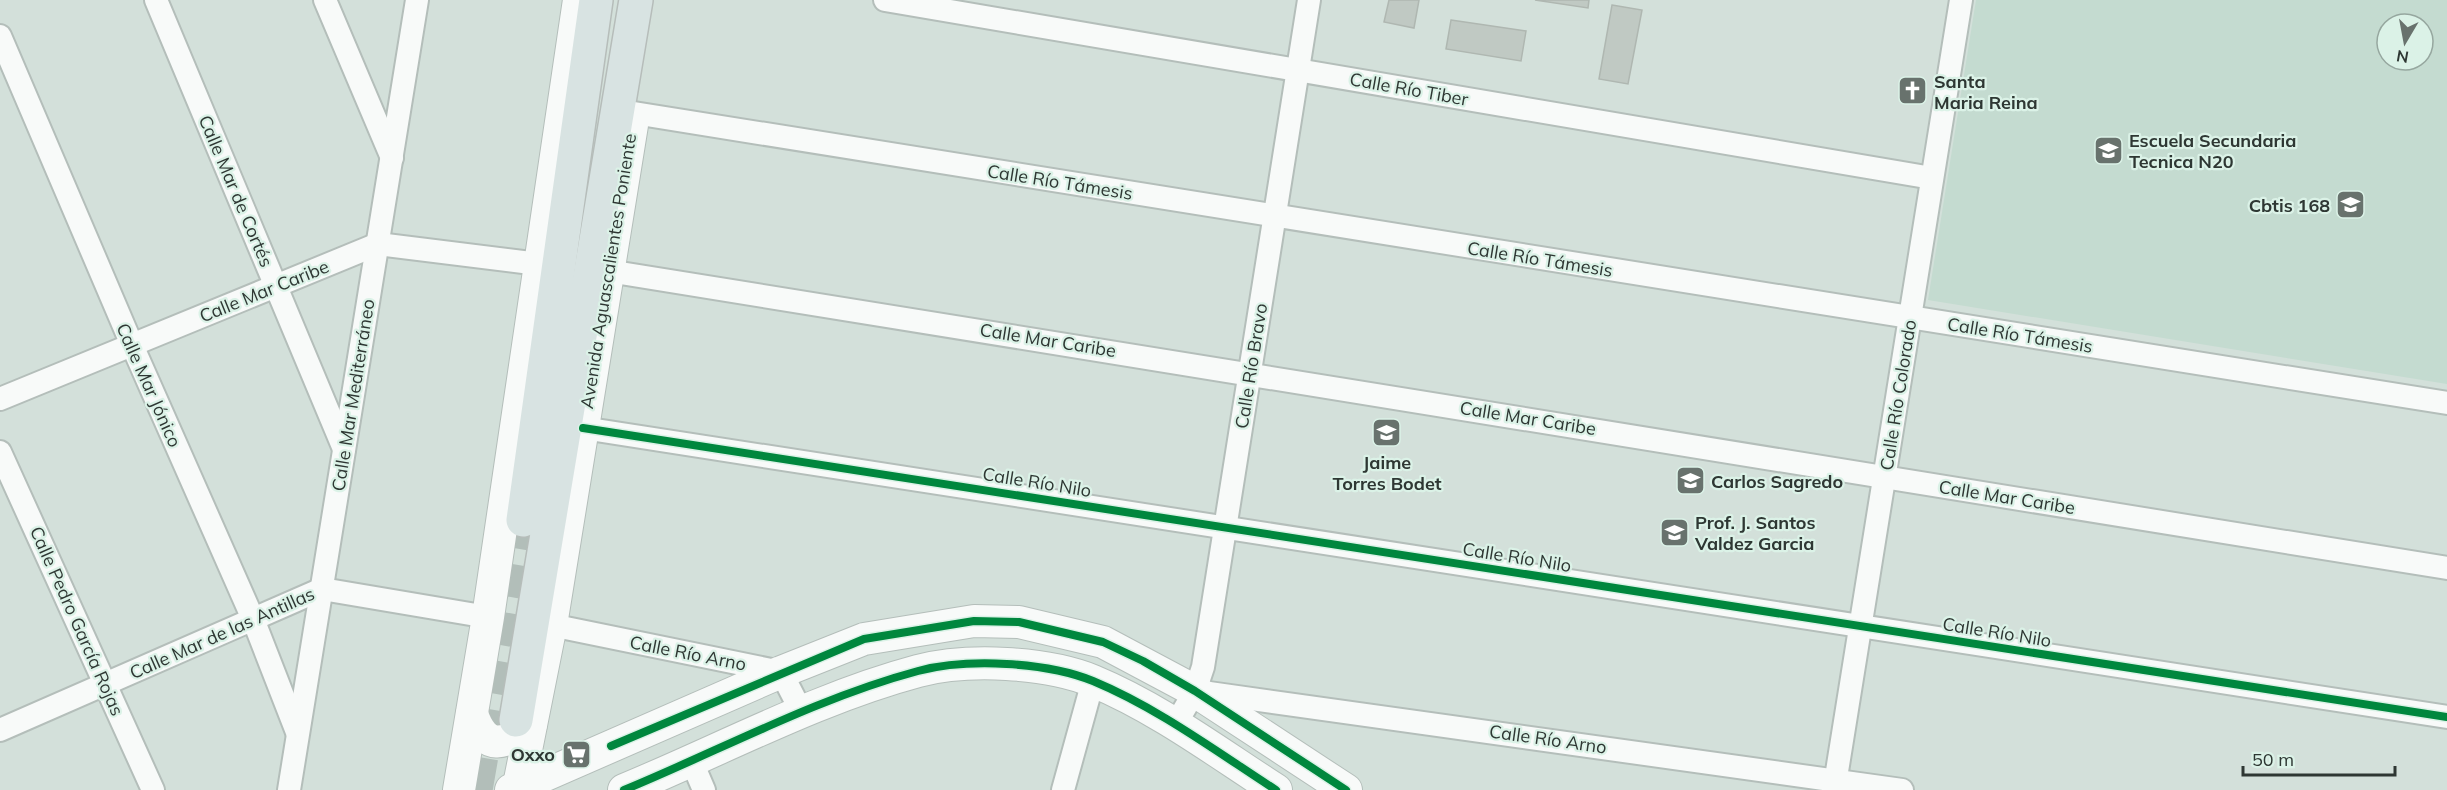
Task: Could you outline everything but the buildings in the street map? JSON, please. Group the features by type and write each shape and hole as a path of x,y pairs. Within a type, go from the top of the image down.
{"main road":[{"path":"459,790 488,617 579,0"},
{"path":"523,520 596,0"},
{"name":"Avenida Aguascalientes Poniente","path":"516,789 524,722 636,0"},
{"name":"Avenida Aguascalientes Poniente","path":"524,722 551,625 652,0"},
{"path":"516,789 781,672 864,639 974,621 1019,622 1103,642 1195,691 1346,790"},
{"path":"624,790 802,713 920,671 978,664 1031,665 1093,681 1175,725 1276,790"},
{"path":"472,714 477,729 483,736 494,741 507,741 524,722"}],"street":[{"name":"Calle Mar de Cortés","path":"156,0 344,449"},
{"path":"325,0 392,158"},
{"name":"Calle Mar Mediterráneo","path":"289,790 417,0"},
{"name":"Calle Río Tiber","path":"885,0 1932,178"},
{"name":"Calle Río Bravo","path":"1175,725 1195,691 1203,667 1309,0"},
{"name":"Calle Río Colorado","path":"1835,784 1932,178 1956,1"},
{"name":"Calle Mar Jónico","path":"0,36 132,345 253,619 298,734"},
{"name":"Calle Río Támesis","path":"634,114 2447,404"},
{"name":"Calle Mar Caribe","path":"0,399 378,244 539,264"},
{"name":"Calle Mar Caribe","path":"608,271 1250,372 2447,568"},
{"name":"Calle Río Nilo","path":"583,428 2447,717"},
{"name":"Calle Pedro García Rojas","path":"0,452 153,790"},
{"name":"Calle Mar de las Antillas","path":"0,730 322,589 488,617"},
{"name":"Calle Río Arno","path":"551,625 781,672"},
{"path":"781,672 802,713"},
{"path":"1063,790 1093,681"},
{"name":"Calle Río Arno","path":"1195,691 1835,784 1902,790"},
{"path":"692,762 704,790"}],"shaded area":[{"name":"Escuela Secundaria Tecnica N20","path":"1976,0 2447,0 2447,384 1928,300"}],"tunnel":[{"path":"476,790 523,520"}],"cycle path":[{"path":"583,428 2447,717"},
{"path":"611,746 864,639 974,621 1019,622 1103,642 1143,661 1195,691 1346,790"},
{"path":"624,790 843,695 918,671 960,664 983,663 1030,666 1093,681 1164,717 1276,790"}],"place":[{"name":"Santa Maria Reina","path":"1913,91"},
{"name":"Escuela Secundaria Tecnica N20","path":"2108,150"},
{"name":"Cbtis 168","path":"2351,205"},
{"name":"Jaime Torres Bodet","path":"1387,433"},
{"name":"Carlos Sagredo","path":"1690,481"},
{"name":"Prof. J. Santos Valdez Garcia","path":"1674,532"},
{"name":"Oxxo","path":"576,754"}]}
